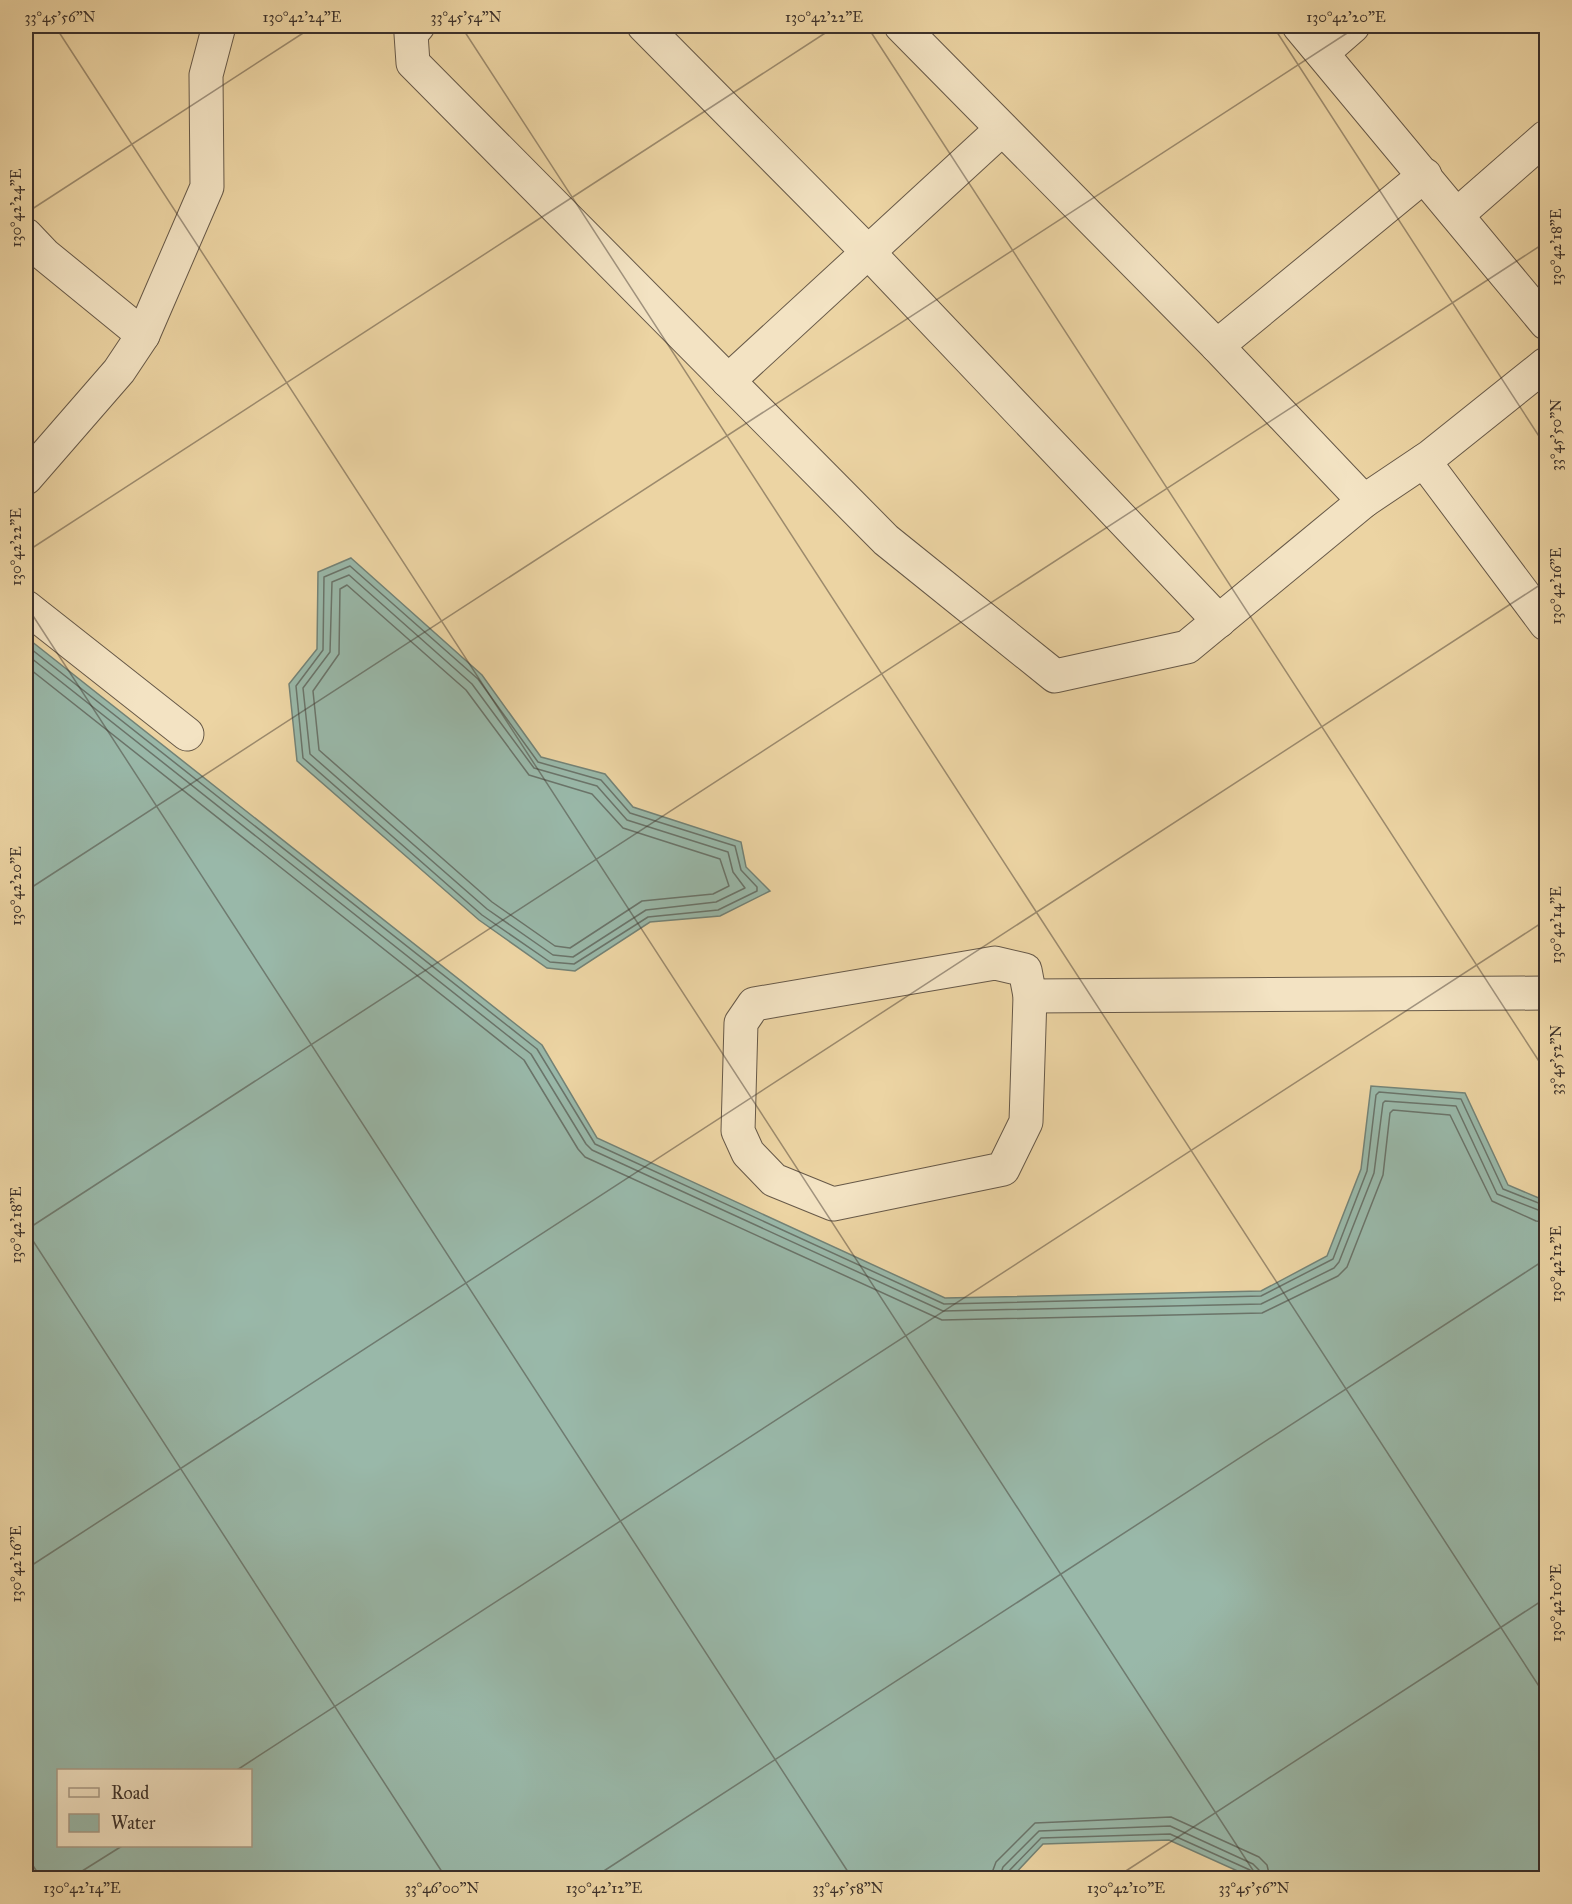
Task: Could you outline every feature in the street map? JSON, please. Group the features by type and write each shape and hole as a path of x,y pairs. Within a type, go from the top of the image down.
{"street":[{"path":"26,478 119,371 143,335 207,188 206,75 219,26"},
{"path":"418,26 411,34 413,63 886,540 1055,676 1187,647 1364,501 1424,461 1546,364"},
{"path":"645,26 868,252 1219,621"},
{"path":"901,26 1217,346 1364,501"},
{"path":"1299,26 1458,213 1546,322"},
{"path":"1322,53 1353,26"},
{"path":"728,381 1002,129"},
{"path":"1458,213 1546,137"},
{"path":"1217,346 1425,175"},
{"path":"26,235 45,255 143,335"},
{"path":"1424,461 1546,624"},
{"path":"26,607 187,734"},
{"path":"995,963 1025,970 1030,996 1026,1122 1003,1169 833,1204 774,1180 748,1153 738,1131 741,1023 754,1004 995,963"},
{"path":"1030,996 1546,993"}],"water":[{"path":"351,558 482,675 541,757 605,774 633,807 741,842 746,867 770,891 720,916 650,922 575,971 547,968 479,920 297,761 289,684 317,649 318,572"},
{"path":"26,637 542,1045 597,1138 945,1298 1261,1291 1327,1256 1361,1169 1371,1086 1465,1093 1508,1185 1546,1201 1546,1878 1253,1878 1169,1840 1043,1844 1011,1878 26,1878"}]}
